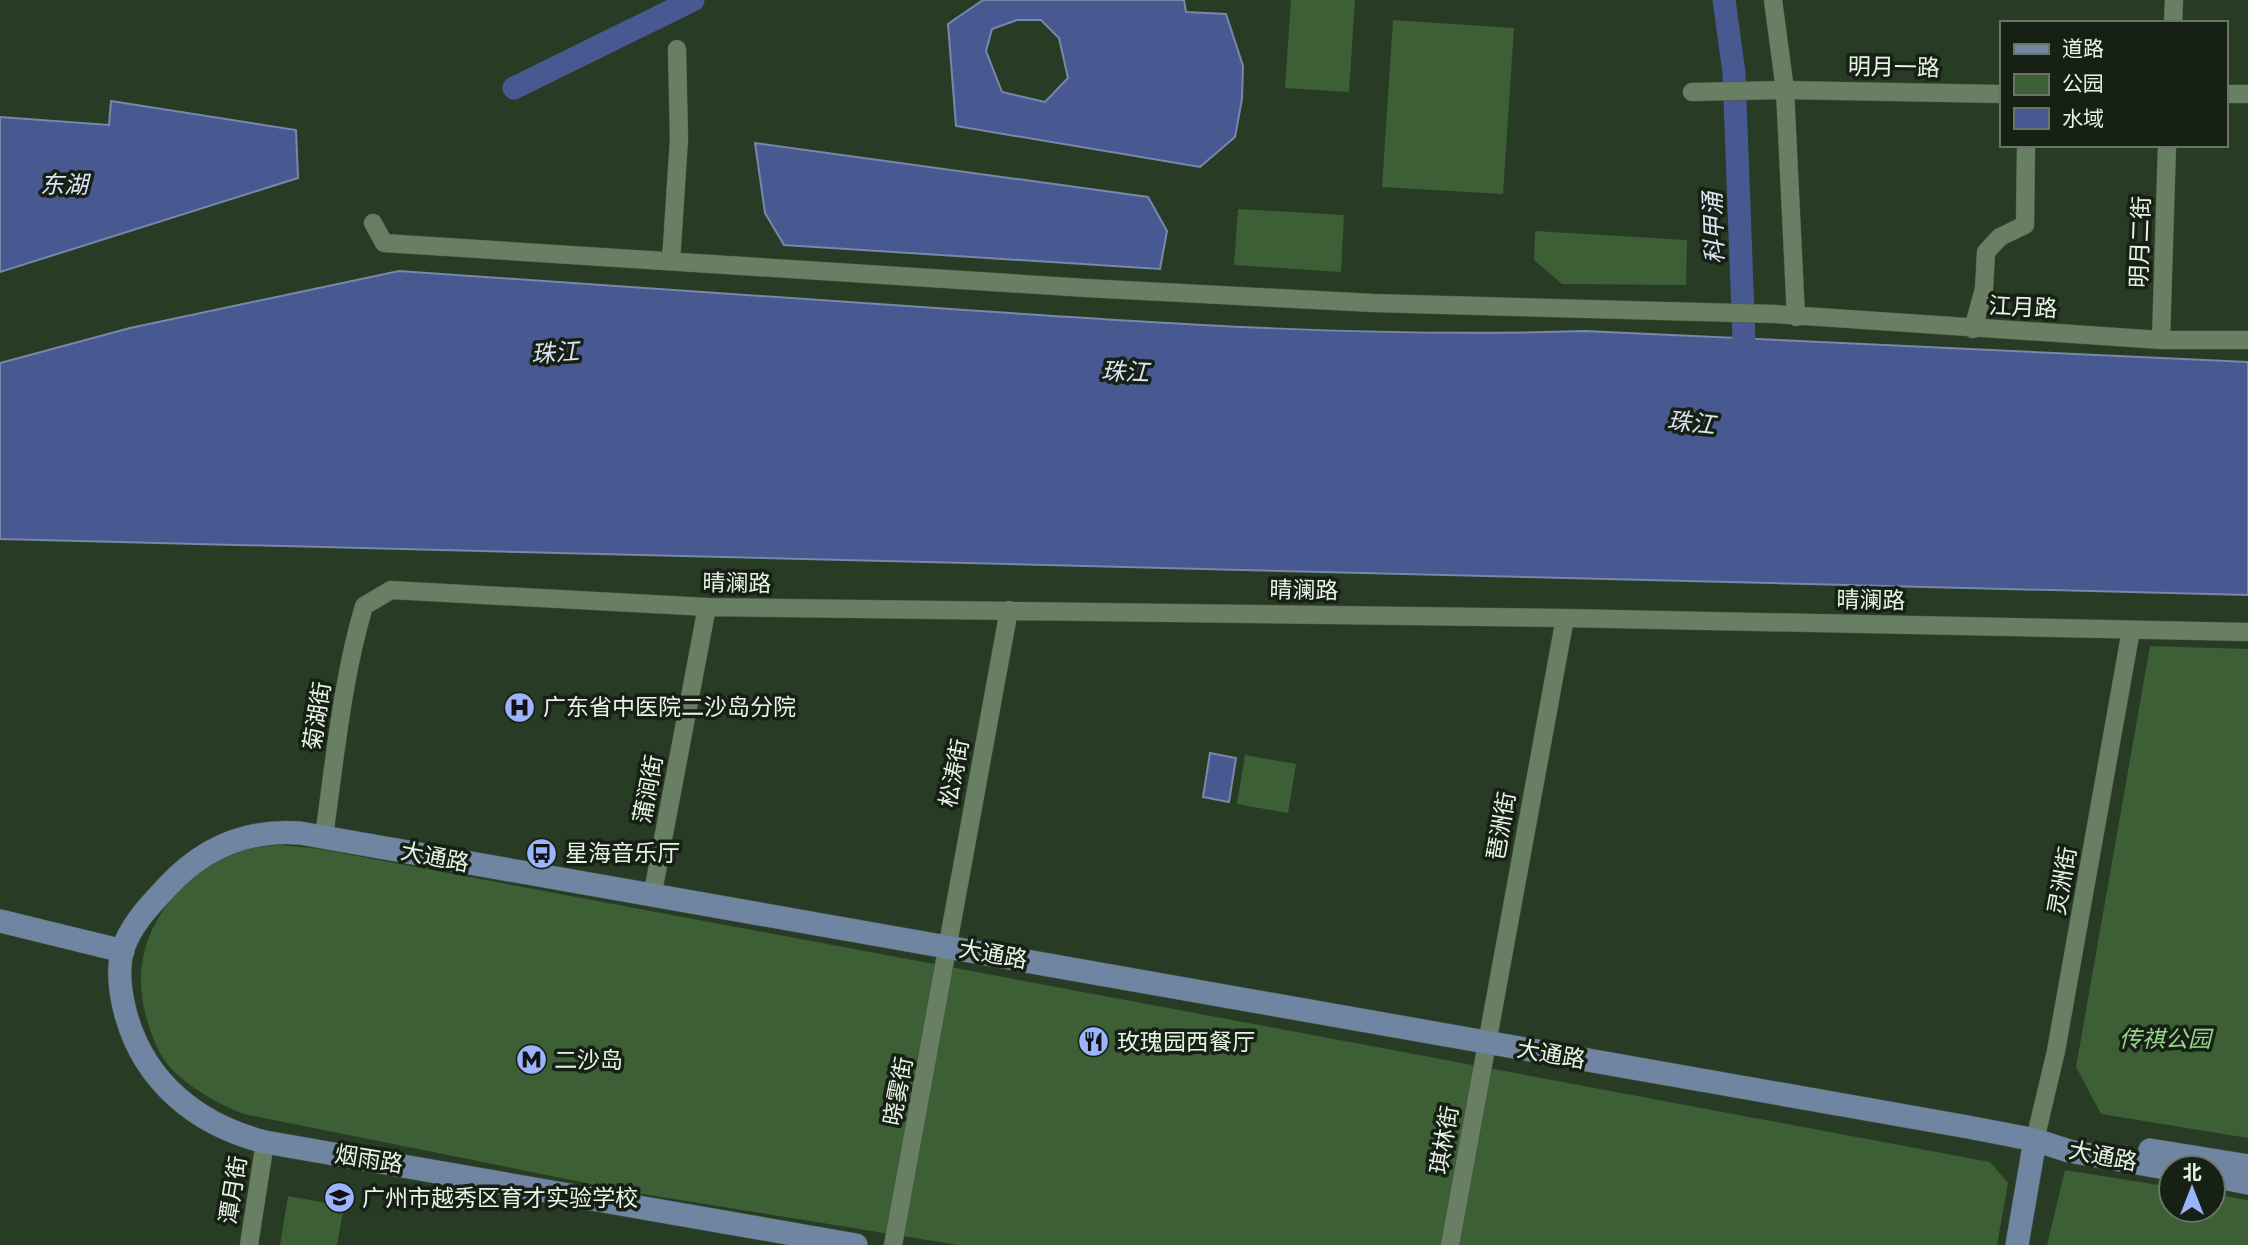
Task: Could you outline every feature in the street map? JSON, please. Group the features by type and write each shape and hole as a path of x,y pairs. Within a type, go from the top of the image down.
{"main road":[{"name":"大通路","path":"121,958 129,934 177,875 206,852 257,833 276,831 324,836 652,897 947,946 2035,1140 2069,1151 2157,1167"},
{"path":"0,922 121,958"},
{"path":"0,935 121,958"},
{"name":"烟雨路","path":"121,958 129,1024 153,1073 200,1116 224,1130 265,1142 856,1245"},
{"name":"大通路","path":"2035,1140 2070,1138 2248,1166"},
{"path":"2017,1245 2035,1140"},
{"path":"2227,1179 2248,1182"}],"street":[{"path":"1773,0 1786,90 1797,317"},
{"path":"2173,21 2174,0"},
{"path":"671,261 679,139 677,49"},
{"name":"明月一路","path":"1692,92 1786,90 2000,94"},
{"path":"2227,94 2248,94"},
{"path":"1973,329 1984,289 1986,252 2000,237 2025,225 2026,147"},
{"name":"明月二街","path":"2161,340 2167,147"},
{"name":"江月路","path":"373,223 384,243 671,261 1373,303 1775,314 2161,340 2248,340"},
{"name":"晴澜路","path":"364,606 391,590 707,607 1565,618 2248,632"},
{"name":"菊湖街","path":"324,836 344,697 364,606"},
{"name":"蒲涧街","path":"652,897 707,607"},
{"name":"松涛街","path":"947,946 1009,610"},
{"name":"琶洲街","path":"1486,1043 1565,618"},
{"name":"灵洲街","path":"2035,1140 2056,1051 2131,630"},
{"name":"晓雾街","path":"893,1245 932,1041 947,946"},
{"name":"琪林街","path":"1450,1245 1486,1043"},
{"name":"潭月街","path":"249,1245 265,1142"}],"green space":[{"path":"1291,0 1355,0 1349,92 1285,88"},
{"path":"1393,20 1514,28 1503,194 1382,187"},
{"path":"1238,209 1344,215 1341,272 1234,265"},
{"path":"1535,231 1687,240 1686,285 1562,284 1534,260"},
{"name":"传祺公园","path":"2150,646 2248,649 2248,1138 2101,1114 2076,1067"},
{"path":"1245,755 1296,764 1288,813 1237,804"},
{"path":"282,845 320,849 1990,1162 2008,1183 1997,1245 958,1245 631,1192 244,1114 194,1088 165,1061 149,1026 142,998 142,970 147,944 157,920 172,899 191,880 240,851"},
{"path":"2065,1170 2157,1185 2157,1224 2227,1224 2227,1196 2248,1200 2248,1245 2047,1245"},
{"path":"288,1196 344,1206 337,1245 280,1245"}],"water":[{"path":"983,0 1184,0 1186,12 1226,14 1243,66 1242,99 1235,137 1200,167 956,126 948,24","holes":["1017,20 1041,20 1059,38 1068,78 1045,102 1002,92 986,51 992,29"]},
{"name":"东湖","path":"111,101 296,130 298,178 0,272 0,117 109,125"},
{"path":"755,143 1148,197 1167,231 1160,269 784,245 765,213"},
{"name":"珠江","path":"399,271 1197,325 1430,333 1585,331 2248,362 2248,595 0,539 0,363 130,328"},
{"path":"1210,753 1236,758 1229,802 1203,797"}],"waterway":[{"path":"514,88 693,0"},
{"name":"科甲涌","path":"1724,0 1734,73 1745,367"}],"place":[{"name":"广东省中医院二沙岛分院","path":"520,707"},
{"name":"星海音乐厅","path":"542,853"},
{"name":"玫瑰园西餐厅","path":"1094,1042"},
{"name":"二沙岛","path":"531,1060"},
{"name":"广州市越秀区育才实验学校","path":"339,1198"}]}
